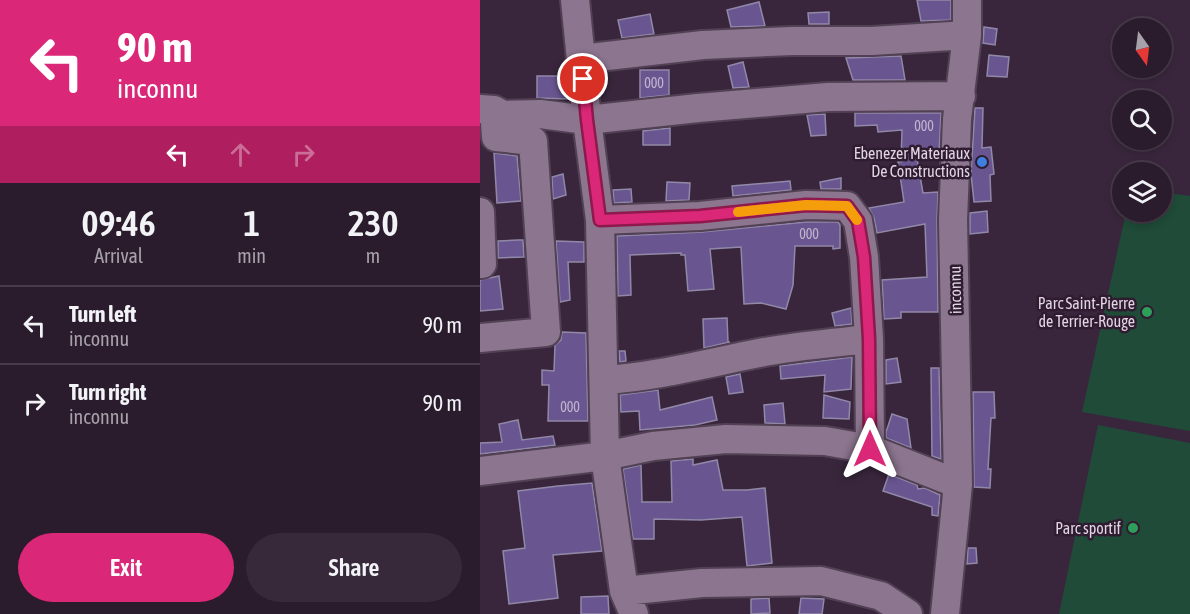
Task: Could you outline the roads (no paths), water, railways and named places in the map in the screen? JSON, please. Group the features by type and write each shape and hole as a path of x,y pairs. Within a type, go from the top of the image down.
{"street":[{"path":"575,0 600,220 605,456 629,602 702,583 821,581 881,596 908,614"},
{"name":"inconnu","path":"945,614 958,484 953,220 957,119 967,35 967,0"},
{"path":"581,59 703,45 792,40 872,41 967,35"},
{"path":"487,110 503,115 540,114 587,120 828,97 961,96"},
{"path":"480,338 546,332 533,141 496,137 487,110"},
{"path":"600,220 700,216 806,205 847,206 858,221 864,257 869,339 870,449"},
{"path":"480,212 482,264"},
{"path":"604,380 625,379 795,347 869,339"},
{"path":"480,471 605,456 653,446 726,439 825,441 870,449 958,484"}],"place":[{"name":"Ebenezer Materiaux De Constructions","path":"982,162"},
{"name":"Parc Saint-Pierre de Terrier-Rouge","path":"1147,312"},
{"name":"Parc sportif","path":"1133,528"}]}
